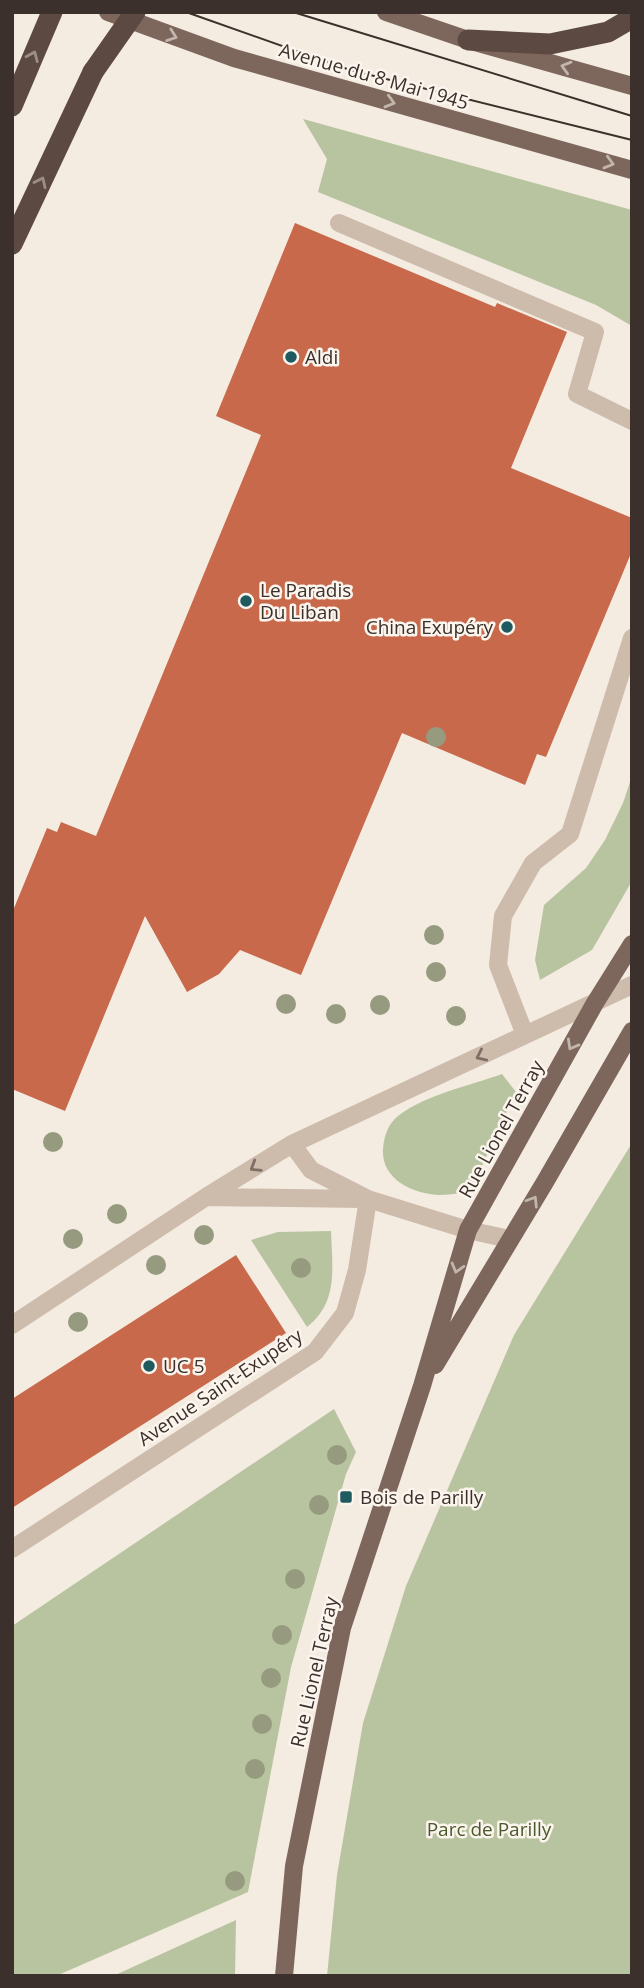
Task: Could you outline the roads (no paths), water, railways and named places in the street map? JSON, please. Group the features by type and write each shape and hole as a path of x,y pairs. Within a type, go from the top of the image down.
{"highway":[{"path":"14,103 52,12"},
{"path":"12,244 93,72 135,12"},
{"path":"468,40 550,44 608,32 632,18"}],"main road":[{"name":"Avenue du 8 Mai 1945","path":"108,12 234,58 632,170"},
{"path":"386,12 468,40 632,86"},
{"name":"Rue Lionel Terray","path":"284,1976 294,1866 342,1628 422,1386 468,1230 595,1003 632,944"},
{"name":"Rue Lionel Terray","path":"422,1386 632,1031"}],"street":[{"path":"339,223 595,332 576,394 632,421"},
{"path":"525,1035 498,965 503,916 533,863 570,834 632,638"},
{"path":"12,1325 206,1197 292,1144 632,985"},
{"path":"292,1144 311,1170 368,1199 468,1230 509,1239"},
{"path":"206,1197 368,1199"},
{"name":"Avenue Saint-Exupéry","path":"12,1549 315,1352 345,1313 356,1270 368,1199"}],"tram line":[{"path":"186,12 350,70 632,140"},
{"path":"293,12 632,116"}],"place":[{"name":"Aldi","path":"291,357"},
{"name":"Le Paradis Du Liban","path":"246,601"},
{"name":"China Exupéry","path":"507,627"},
{"name":"UC 5","path":"149,1366"},
{"name":"Bois de Parilly","path":"346,1497"}],"park label":[{"name":"Parc de Parilly","path":"489,1829"}]}
